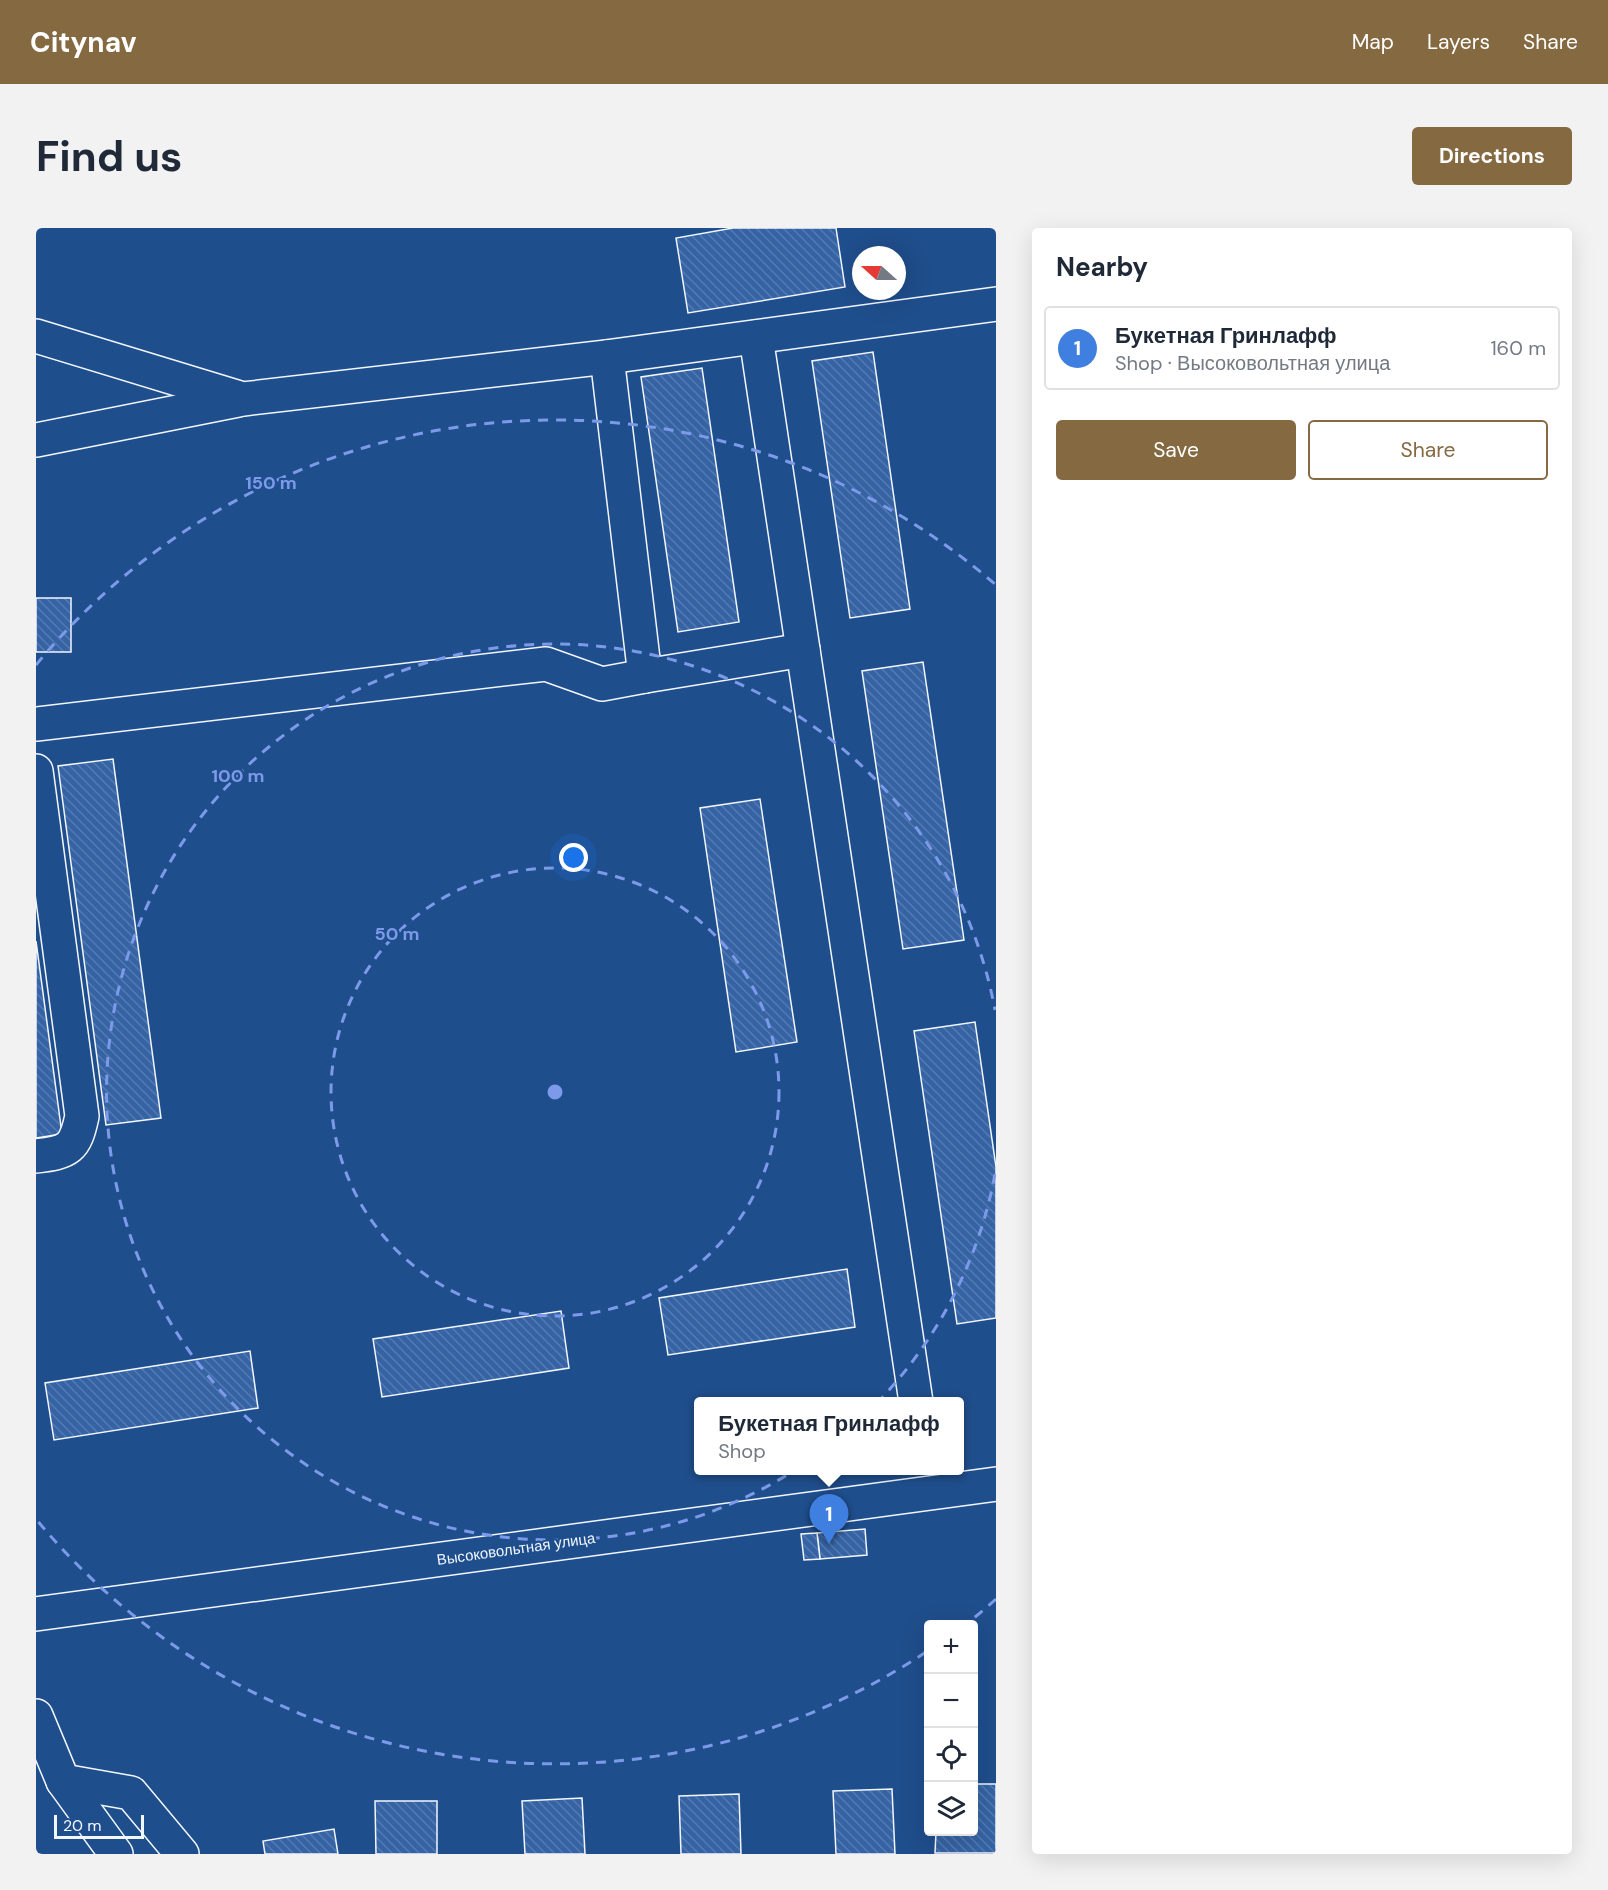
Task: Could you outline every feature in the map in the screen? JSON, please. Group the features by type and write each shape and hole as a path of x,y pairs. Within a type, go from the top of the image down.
{"street":[{"path":"36,440 243,399 607,357 996,304"},
{"path":"36,336 243,399"},
{"path":"756,337 915,1397"},
{"path":"607,357 645,676"},
{"path":"36,724 546,664 602,684 803,650"},
{"path":"36,771 82,1116 77,1139 60,1153 36,1156"},
{"name":"Высоковольтная улица","path":"36,1614 928,1482 996,1484"},
{"path":"36,1716 63,1781 116,1854"},
{"path":"63,1781 131,1792 182,1854"}],"building":[{"path":"733,228 836,228 845,287 688,313 676,238"},
{"path":"873,352 910,609 850,618 812,361"},
{"path":"702,368 739,622 678,632 641,377"},
{"path":"36,598 71,598 71,652 36,652"},
{"path":"923,662 964,940 903,949 862,671"},
{"path":"113,759 161,1118 106,1125 58,766"},
{"path":"760,799 797,1042 736,1052 700,808"},
{"path":"36,941 62,1134 36,1138"},
{"path":"975,1022 996,1167 996,1318 957,1324 914,1031"},
{"path":"847,1269 855,1327 668,1355 659,1298"},
{"path":"561,1311 569,1368 382,1397 373,1339"},
{"path":"250,1351 258,1408 54,1440 45,1383"},
{"path":"865,1529 867,1555 820,1559 817,1533"},
{"path":"817,1533 820,1559 804,1560 801,1534"},
{"path":"978,1784 996,1784 996,1853 935,1853 936,1836 978,1836"},
{"path":"892,1789 895,1854 836,1854 833,1791"},
{"path":"739,1794 741,1854 681,1854 679,1796"},
{"path":"582,1798 585,1854 525,1854 522,1801"},
{"path":"375,1801 437,1801 437,1854 376,1854"},
{"path":"334,1829 338,1854 265,1854 263,1841"}],"place":[{"name":"Букетная Гринлафф","path":"829,1544"}]}
